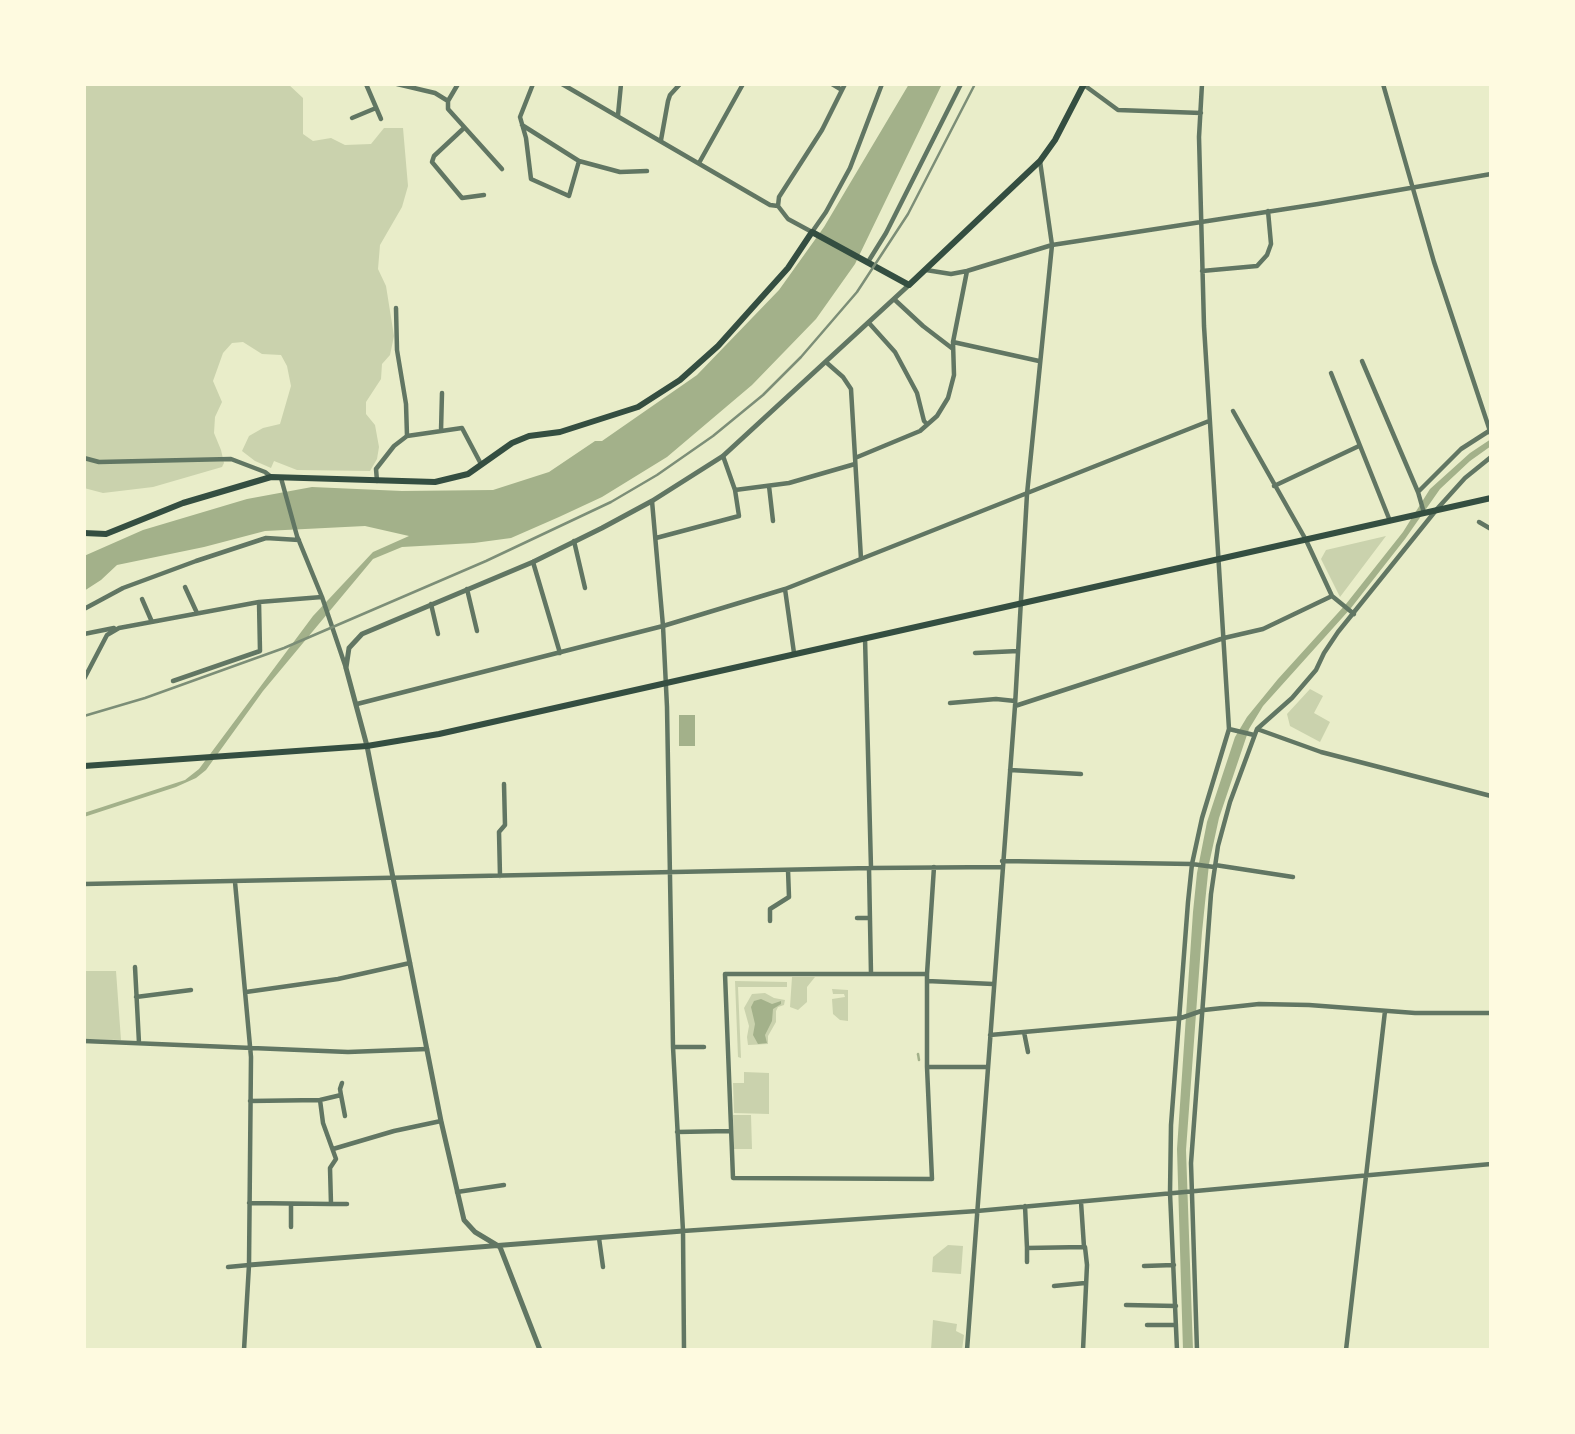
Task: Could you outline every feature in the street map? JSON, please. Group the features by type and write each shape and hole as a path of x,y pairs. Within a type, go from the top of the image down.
{"main road":[{"path":"84,533 106,534 183,503 271,477 435,482 468,474 489,457 521,439 560,432 638,407 697,366 757,305 789,268 813,232 909,285 1041,161 1084,84"},
{"path":"84,766 367,746 488,724 1491,498"}],"street":[{"path":"366,84 381,119"},
{"path":"397,84 435,93 448,101"},
{"path":"458,84 448,101 448,109 502,169"},
{"path":"533,84 520,117 526,138 531,179 569,196 579,161"},
{"path":"562,84 770,205 778,206"},
{"path":"618,115 621,84"},
{"path":"661,140 670,95 680,84"},
{"path":"699,163 743,84"},
{"path":"832,84 842,90"},
{"path":"845,84 822,130 779,197 778,206 788,219 813,232 849,169 882,84"},
{"path":"866,261 886,233 961,84"},
{"path":"1084,84 1118,110 1200,113"},
{"path":"1177,1350 1171,1125 1183,1017 1193,864 1202,818 1231,729 1209,421 1202,271 1202,84"},
{"path":"1382,84 1490,431 1461,449 1418,492"},
{"path":"352,118 376,108"},
{"path":"522,125 579,161 620,172 647,172"},
{"path":"464,128 434,156 432,162 462,198 484,195"},
{"path":"967,1350 1015,703 1027,494 1052,245 1041,161"},
{"path":"926,270 951,274 1052,245 1491,174"},
{"path":"1202,271 1257,266 1267,255 1271,244 1268,212"},
{"path":"734,490 789,483 855,461 919,431 937,416 948,398 954,375 953,342 967,271"},
{"path":"346,668 349,648 362,634 533,562 652,501 723,456 909,285"},
{"path":"895,300 953,349"},
{"path":"396,308 397,350 406,404 407,436"},
{"path":"869,323 895,352 917,393 927,424"},
{"path":"953,342 1039,361"},
{"path":"1362,361 1418,492 1424,513"},
{"path":"827,363 843,377 851,390 861,559"},
{"path":"1331,373 1390,521"},
{"path":"441,430 442,393"},
{"path":"1233,411 1306,540 1332,596 1353,613"},
{"path":"357,704 663,626 785,589 1209,421"},
{"path":"377,481 376,469 394,446 407,436 441,430 462,428 481,464"},
{"path":"1274,486 1359,446"},
{"path":"656,538 739,516 723,456"},
{"path":"1197,1350 1189,1192 1213,866 1230,802 1254,733 1306,683 1338,632 1437,509 1465,478 1491,457"},
{"path":"84,458 99,462 231,459 271,477"},
{"path":"281,479 298,538 323,599 357,704 441,1121 464,1220 475,1232 500,1247 540,1350"},
{"path":"769,486 773,521"},
{"path":"652,501 666,683 673,1047 683,1231 684,1350"},
{"path":"1479,522 1491,528"},
{"path":"84,609 136,583 265,538 298,538"},
{"path":"574,541 585,588"},
{"path":"533,562 560,653"},
{"path":"185,587 197,613"},
{"path":"467,588 477,631"},
{"path":"785,589 794,653"},
{"path":"950,702 996,699 1015,703 1224,638 1263,629 1332,596"},
{"path":"142,599 152,622"},
{"path":"84,634 259,601 323,599"},
{"path":"173,681 260,651 259,601"},
{"path":"430,604 438,634"},
{"path":"84,679 107,635 118,628"},
{"path":"865,638 871,974"},
{"path":"975,653 1018,651"},
{"path":"1231,729 1491,796"},
{"path":"1010,770 1081,774"},
{"path":"500,876 499,832 505,825 504,784"},
{"path":"84,884 1002,864 1193,864 1293,877"},
{"path":"927,974 725,974 733,1178 932,1179 927,1067 927,974 934,867"},
{"path":"769,921 770,909 789,897 788,870"},
{"path":"235,882 251,1057 249,1265 244,1350"},
{"path":"857,918 870,918"},
{"path":"246,992 338,979 411,963"},
{"path":"135,967 139,1043"},
{"path":"927,981 993,984"},
{"path":"136,998 191,990"},
{"path":"990,1035 1183,1017 1202,1011 1259,1004 1385,1011 1491,1013"},
{"path":"1346,1350 1385,1011"},
{"path":"1024,1032 1028,1052"},
{"path":"84,1041 348,1052 427,1049"},
{"path":"673,1047 704,1047"},
{"path":"927,1067 987,1067"},
{"path":"342,1083 340,1089 345,1116"},
{"path":"250,1101 320,1100 341,1095"},
{"path":"320,1100 323,1123 336,1159 330,1168 331,1204"},
{"path":"333,1149 394,1131 441,1121"},
{"path":"677,1132 730,1131"},
{"path":"228,1267 465,1247 500,1247 683,1231 977,1211 1491,1164"},
{"path":"457,1192 504,1185"},
{"path":"1081,1202 1087,1265 1083,1350"},
{"path":"249,1203 347,1204"},
{"path":"291,1204 291,1227"},
{"path":"1025,1206 1027,1262"},
{"path":"599,1238 603,1267"},
{"path":"1027,1248 1084,1247"},
{"path":"1144,1266 1174,1265"},
{"path":"1054,1286 1085,1283"},
{"path":"1126,1305 1176,1306"},
{"path":"1147,1325 1177,1325"}],"shaded area":[{"path":"84,84 288,84 303,98 303,134 313,141 331,138 345,145 371,144 384,128 403,128 408,186 402,207 380,245 378,269 386,286 394,336 390,355 382,364 381,379 366,402 366,414 375,425 379,447 377,459 370,471 297,470 274,461 271,468 242,451 249,436 263,428 280,424 291,386 287,366 281,355 262,354 243,342 232,343 223,353 213,381 222,402 215,417 214,433 221,450 224,463 222,467 153,487 103,493 84,488"},
{"path":"909,84 942,84 855,264 816,319 752,385 667,457 602,497 559,517 511,538 402,547 373,559 263,691 206,770 176,787 84,817 84,813 185,780 199,769 313,616 373,552 409,536 365,526 265,531 117,565 84,591 84,556 143,530 247,499 312,487 402,491 493,490 549,472 595,441 602,441 697,375 779,290 824,227"},
{"path":"1491,439 1491,446 1440,489 1351,608 1263,706 1249,729 1219,818 1209,864 1186,1150 1193,1350 1183,1350 1177,1149 1193,912 1207,822 1235,737 1247,717 1278,679 1346,604 1403,532 1430,489 1470,453"},
{"path":"1386,536 1340,597 1321,559 1326,550"},
{"path":"1310,689 1323,696 1314,713 1330,722 1320,742 1290,726 1287,714"},
{"path":"679,715 695,715 695,746 679,746"},
{"path":"84,971 116,971 121,1040 84,1039"},
{"path":"792,977 815,977 807,987 807,1002 798,1010 790,1007"},
{"path":"735,981 787,982 787,987 738,987 741,1058 738,1057"},
{"path":"832,989 848,990 848,1021 840,1020 833,1014 832,999 845,997 844,994 833,994"},
{"path":"765,993 785,1000 784,1005 776,1011 776,1022 768,1036 768,1044 748,1045 749,1026 744,1008 752,994"},
{"path":"761,999 772,1004 781,1001 781,1004 773,1009 772,1021 765,1035 767,1043 758,1044 753,1035 755,1024 751,1007 754,1001"},
{"path":"744,1072 769,1073 769,1114 734,1113 733,1083 744,1083"},
{"path":"733,1115 751,1115 752,1149 734,1149"},
{"path":"948,1245 963,1246 961,1274 932,1272 933,1257"},
{"path":"933,1320 957,1324 956,1331 964,1335 962,1350 931,1350"}],"waterway":[{"path":"918,1054 919,1060"}],"railway":[{"path":"84,716 145,698 284,648 486,561 611,502 657,475 713,436 763,395 801,357 857,292 908,214 975,84"}]}
